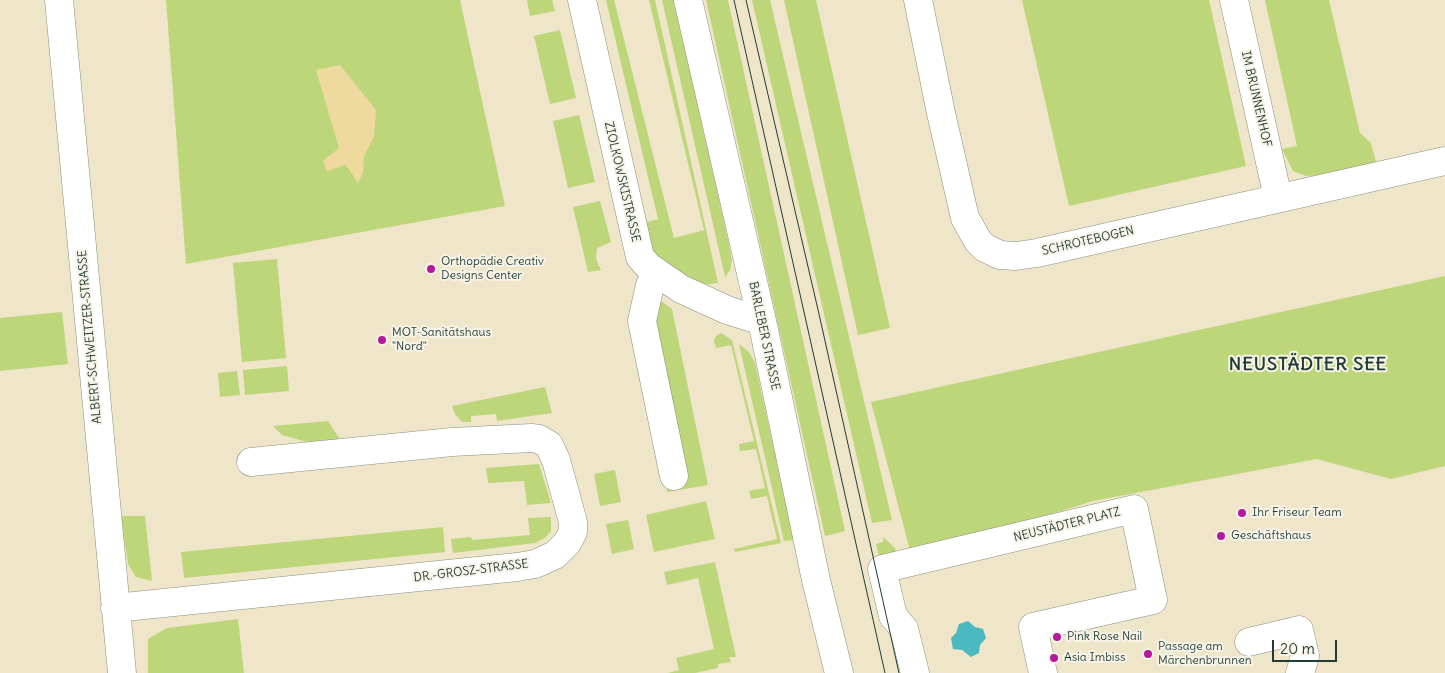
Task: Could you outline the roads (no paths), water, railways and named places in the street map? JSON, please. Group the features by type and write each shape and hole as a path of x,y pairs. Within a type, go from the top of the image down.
{"street":[{"name":"ALBERT-SCHWEITZER-STRASSE","path":"59,0 122,673"},
{"name":"ZIOLKOWSKISTRASSE","path":"582,0 640,257 649,267 681,289 727,310 762,321"},
{"name":"BARLEBER STRASSE","path":"688,0 762,321 816,580 839,673"},
{"name":"SCHROTEBOGEN","path":"918,0 965,218 978,241 989,251 1000,255 1010,256 1037,253 1445,161"},
{"name":"IM BRUNNENHOF","path":"1234,0 1278,198"},
{"path":"650,284 642,321 674,476"},
{"name":"DR.-GROSZ-STRASSE","path":"115,608 517,567 535,564 555,555 567,543 573,532 573,522 556,460 549,445 539,439 452,442 250,462"},
{"name":"NEUSTÄDTER PLATZ","path":"914,673 904,629 893,616 882,569 1134,509 1153,600 1033,627 1044,673"},
{"path":"1249,642 1299,630 1305,656 1300,673"}],"water":[{"path":"968,621 975,627 983,629 986,638 980,645 979,653 971,657 962,650 953,649 951,638 956,633 959,624"}],"tram line":[{"path":"734,0 885,673"},
{"path":"746,0 819,314 899,673"}],"place":[{"name":"Orthopädie Creativ Designs Center","path":"431,269"},
{"name":"MOT-Sanitätshaus \"Nord\"","path":"382,340"},
{"name":"Ihr Friseur Team","path":"1242,513"},
{"name":"Geschäftshaus","path":"1221,536"},
{"name":"Pink Rose Nail","path":"1057,637"},
{"name":"Passage am Märchenbrunnen","path":"1148,654"},
{"name":"Asia Imbiss","path":"1054,658"}],"district":[{"name":"NEUSTÄDTER SEE","path":"1308,365"}]}
